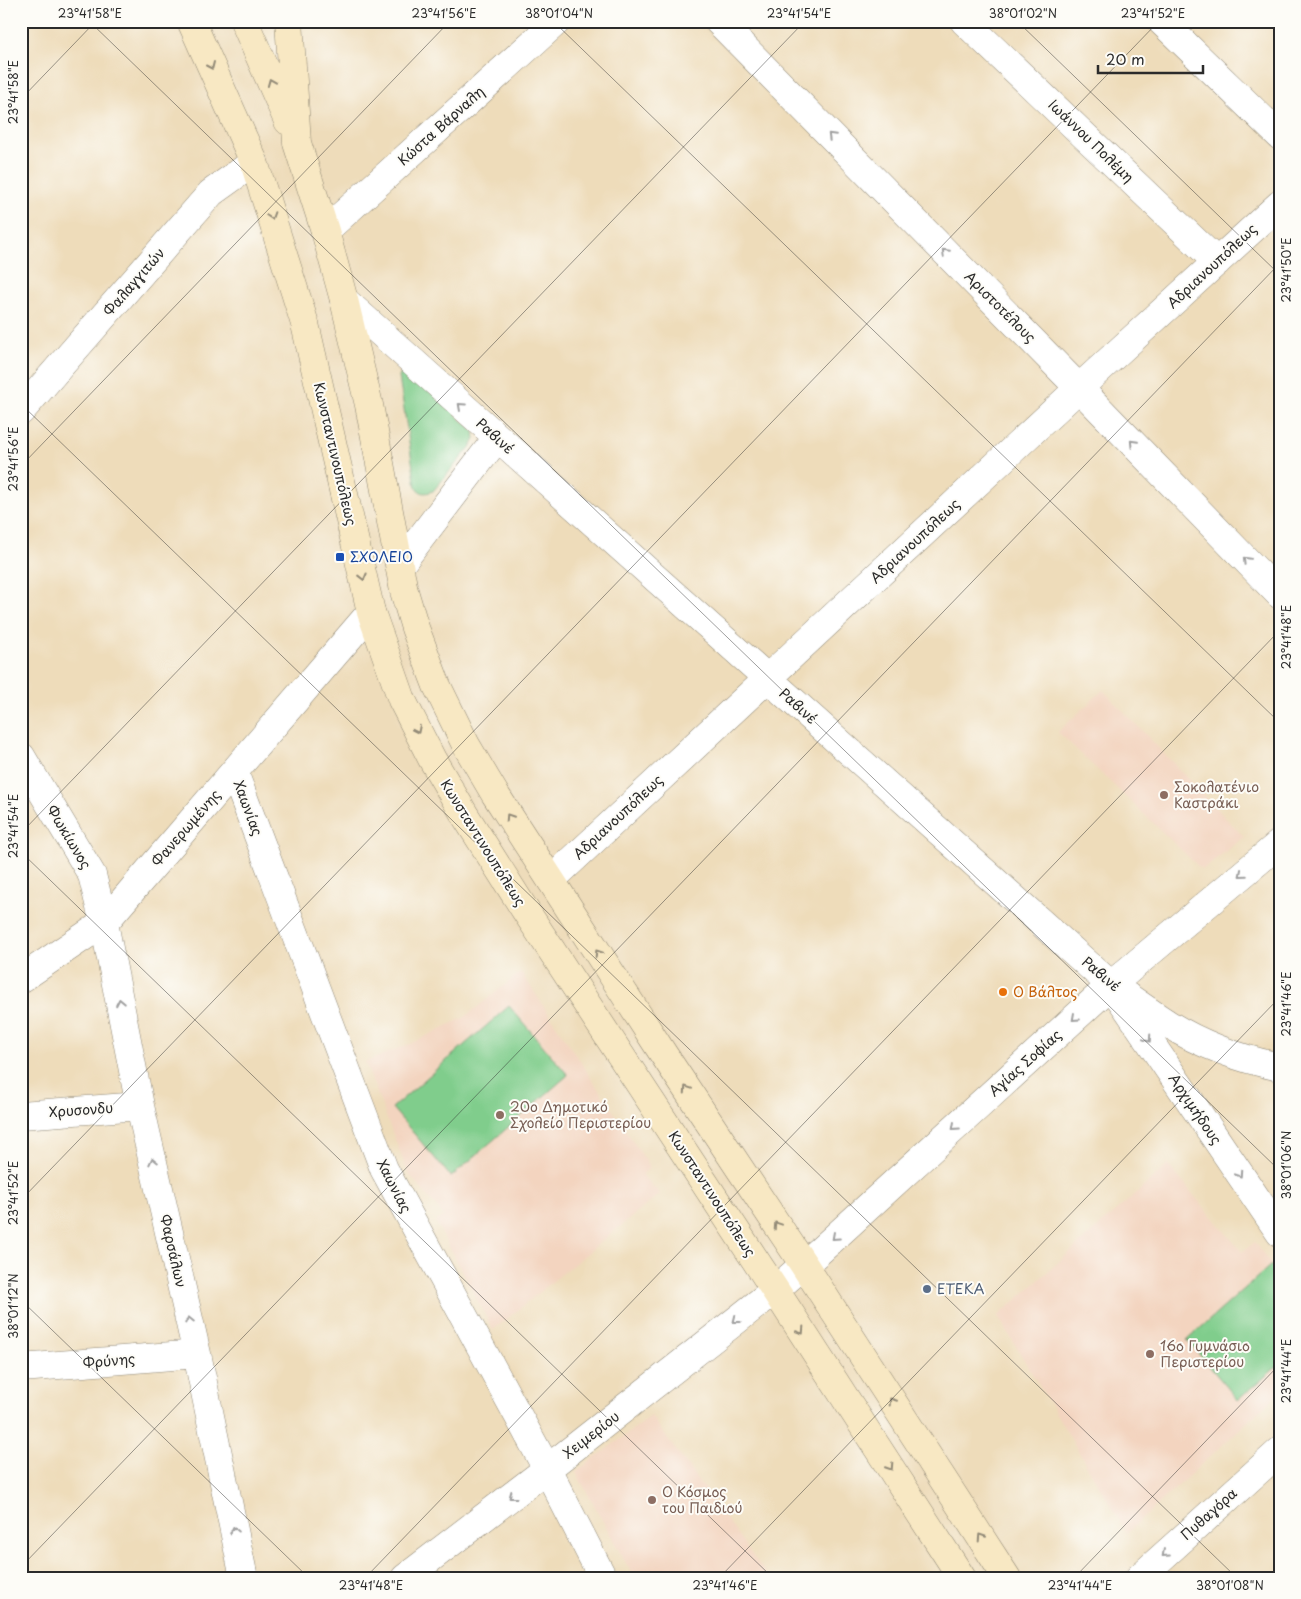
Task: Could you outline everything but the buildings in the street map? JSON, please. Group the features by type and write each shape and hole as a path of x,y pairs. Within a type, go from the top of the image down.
{"main road":[{"name":"Κωνσταντινουπόλεως","path":"191,21 254,162 306,324 372,612 402,700 432,759 530,919 775,1290 962,1578"},
{"path":"244,21 297,143 325,231 344,300 369,405 404,591 415,628 441,695 466,744 495,794 1007,1578"},
{"path":"289,21 297,143"}],"street":[{"name":"Κώστα Βάρναλη","path":"325,231 557,21"},
{"name":"Αριστοτέλους","path":"718,21 1280,595"},
{"name":"Ιωάννου Πολέμη","path":"964,21 1217,262"},
{"path":"1161,21 1280,136"},
{"name":"Φαλαγγιτών","path":"21,411 211,193 254,162"},
{"name":"Αδριανουπόλεως","path":"551,880 1079,388 1280,204"},
{"name":"Ραβινέ","path":"344,300 1111,985 1169,1025 1206,1044 1254,1062 1280,1066"},
{"path":"400,565 498,438"},
{"name":"Φανερωμένης","path":"21,979 104,923 372,612"},
{"name":"Φωκίωνος","path":"21,756 92,875 104,923"},
{"name":"Χαωνίας","path":"234,772 384,1170 547,1469 603,1578"},
{"name":"Αγίας Σοφίας","path":"775,1290 1111,985 1280,843"},
{"name":"Φαρσάλων","path":"104,923 140,1106 197,1354 244,1578"},
{"name":"Αρχιμήδους","path":"1111,985 1280,1233"},
{"name":"Χρυσονδυ","path":"21,1114 140,1106"},
{"name":"Χειμερίου","path":"405,1578 775,1290"},
{"name":"Φρύνης","path":"21,1368 197,1354"},
{"name":"Πυθαγόρα","path":"1138,1578 1280,1451"}],"shaded area":[{"name":"Σοκολατένιο Καστράκι","path":"1103,690 1244,837 1202,870 1058,732"},
{"name":"20ο Δημοτικό Σχολείο Περιστερίου","path":"521,972 650,1167 642,1175 660,1194 493,1330 436,1222 444,1216 408,1173 365,1062 410,1044 465,1017"},
{"name":"16ο Γυμνάσιο Περιστερίου","path":"1168,1165 1242,1252 1255,1242 1280,1277 1280,1392 1127,1533 998,1316"},
{"name":"Ο Κόσμος του Παιδιού","path":"651,1416 769,1578 634,1578 576,1472"}],"green space":[{"path":"408,371 474,431 475,439 472,445 433,491 428,493 421,492 416,487 399,377 402,372"},
{"path":"509,1006 568,1075 451,1177 392,1108"},
{"path":"1271,1265 1280,1277 1280,1364 1238,1400 1187,1340"}],"place":[{"name":"ΣΧΟΛΕΙΟ","path":"340,557"},
{"name":"Σοκολατένιο Καστράκι","path":"1164,795"},
{"name":"Ο Βάλτος","path":"1003,992"},
{"name":"20ο Δημοτικό Σχολείο Περιστερίου","path":"500,1115"},
{"name":"ΕΤΕΚΑ","path":"927,1289"},
{"name":"16ο Γυμνάσιο Περιστερίου","path":"1150,1354"},
{"name":"Ο Κόσμος του Παιδιού","path":"652,1500"}]}
